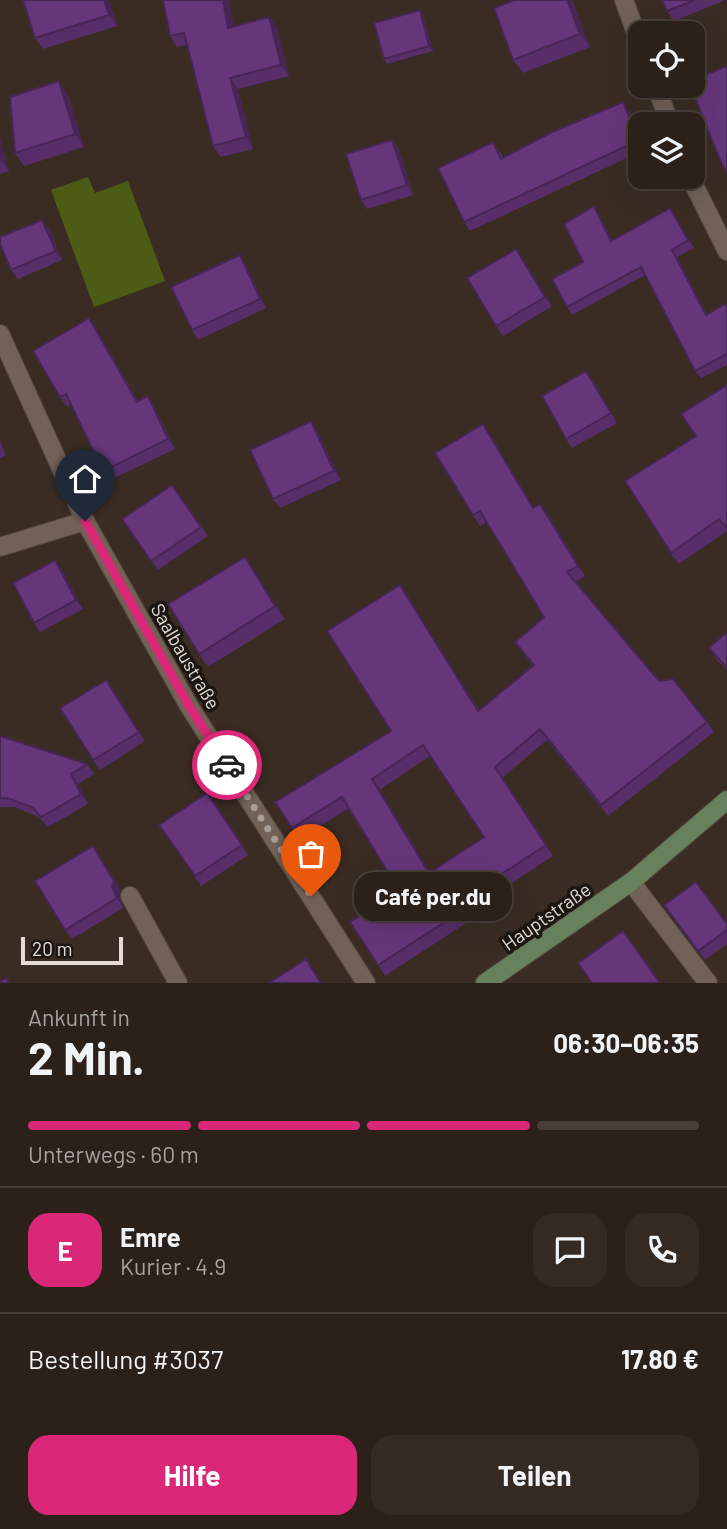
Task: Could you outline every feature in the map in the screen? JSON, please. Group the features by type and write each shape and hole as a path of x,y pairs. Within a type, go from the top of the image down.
{"street":[{"path":"624,0 632,21"},
{"path":"696,189 727,251"},
{"name":"Saalbaustraße","path":"0,334 85,521 189,706 366,983"},
{"path":"0,547 85,521"},
{"name":"Hauptstraße","path":"485,983 631,882 727,800"},
{"path":"631,882 708,983"},
{"path":"130,896 178,983"}],"green space":[{"path":"88,177 95,193 128,181 165,281 94,307 51,190"}],"building":[{"path":"23,0 104,0 109,15 35,38"},
{"path":"163,0 223,0 228,28 269,17 281,65 230,78 246,137 213,146 184,33 170,36"},
{"path":"514,0 567,0 580,34 513,60 494,8"},
{"path":"662,0 695,0 667,11"},
{"path":"420,10 429,46 384,59 374,23"},
{"path":"727,66 727,174 705,123 705,112 701,112 695,98 705,98 705,75"},
{"path":"59,81 75,134 15,153 10,97"},
{"path":"623,102 628,114 628,145 464,222 438,168 493,142 501,159 550,133"},
{"path":"392,140 407,185 361,200 346,154"},
{"path":"594,206 611,241 670,208 688,240 672,250 706,315 725,304 727,307 727,354 695,371 641,267 567,307 552,279 583,262 564,224"},
{"path":"42,220 56,251 11,270 0,244 0,237"},
{"path":"516,249 545,297 496,326 467,278"},
{"path":"240,255 260,299 192,330 171,287"},
{"path":"89,318 137,402 148,396 168,439 103,471 66,394 60,397 33,351"},
{"path":"586,371 611,413 566,439 542,396"},
{"path":"727,385 727,528 719,519 671,553 625,481 696,436 681,414"},
{"path":"311,421 334,471 273,499 250,450"},
{"path":"483,424 533,508 540,504 578,566 567,572 659,681 673,679 707,722 601,805 540,729 495,767 546,845 471,894 476,902 378,965 350,922 380,903 369,887 389,874 342,797 292,828 275,802 391,731 327,631 400,585 478,711 534,665 515,642 544,617 480,511 473,515 435,453","holes":["423,745 484,837 429,873 372,779"]},
{"path":"172,485 201,527 151,561 122,519"},
{"path":"245,557 275,606 199,654 168,604"},
{"path":"55,560 76,600 34,623 13,583"},
{"path":"727,632 727,668 709,648"},
{"path":"106,680 139,732 93,760 60,708"},
{"path":"0,736 87,764 71,774 81,794 41,817 32,807 0,798"},
{"path":"207,793 242,845 195,876 159,825"},
{"path":"93,846 114,881 112,887 117,898 65,930 35,881"},
{"path":"696,882 727,924 727,930 698,951 664,905"},
{"path":"623,931 660,983 592,983 578,963"},
{"path":"306,959 321,983 269,983"}],"way so far":[{"path":"227,765 311,896"}],"place":[{"name":"Café per.du","path":"311,896"}],"route":[{"path":"85,521 189,706 227,765"}]}
